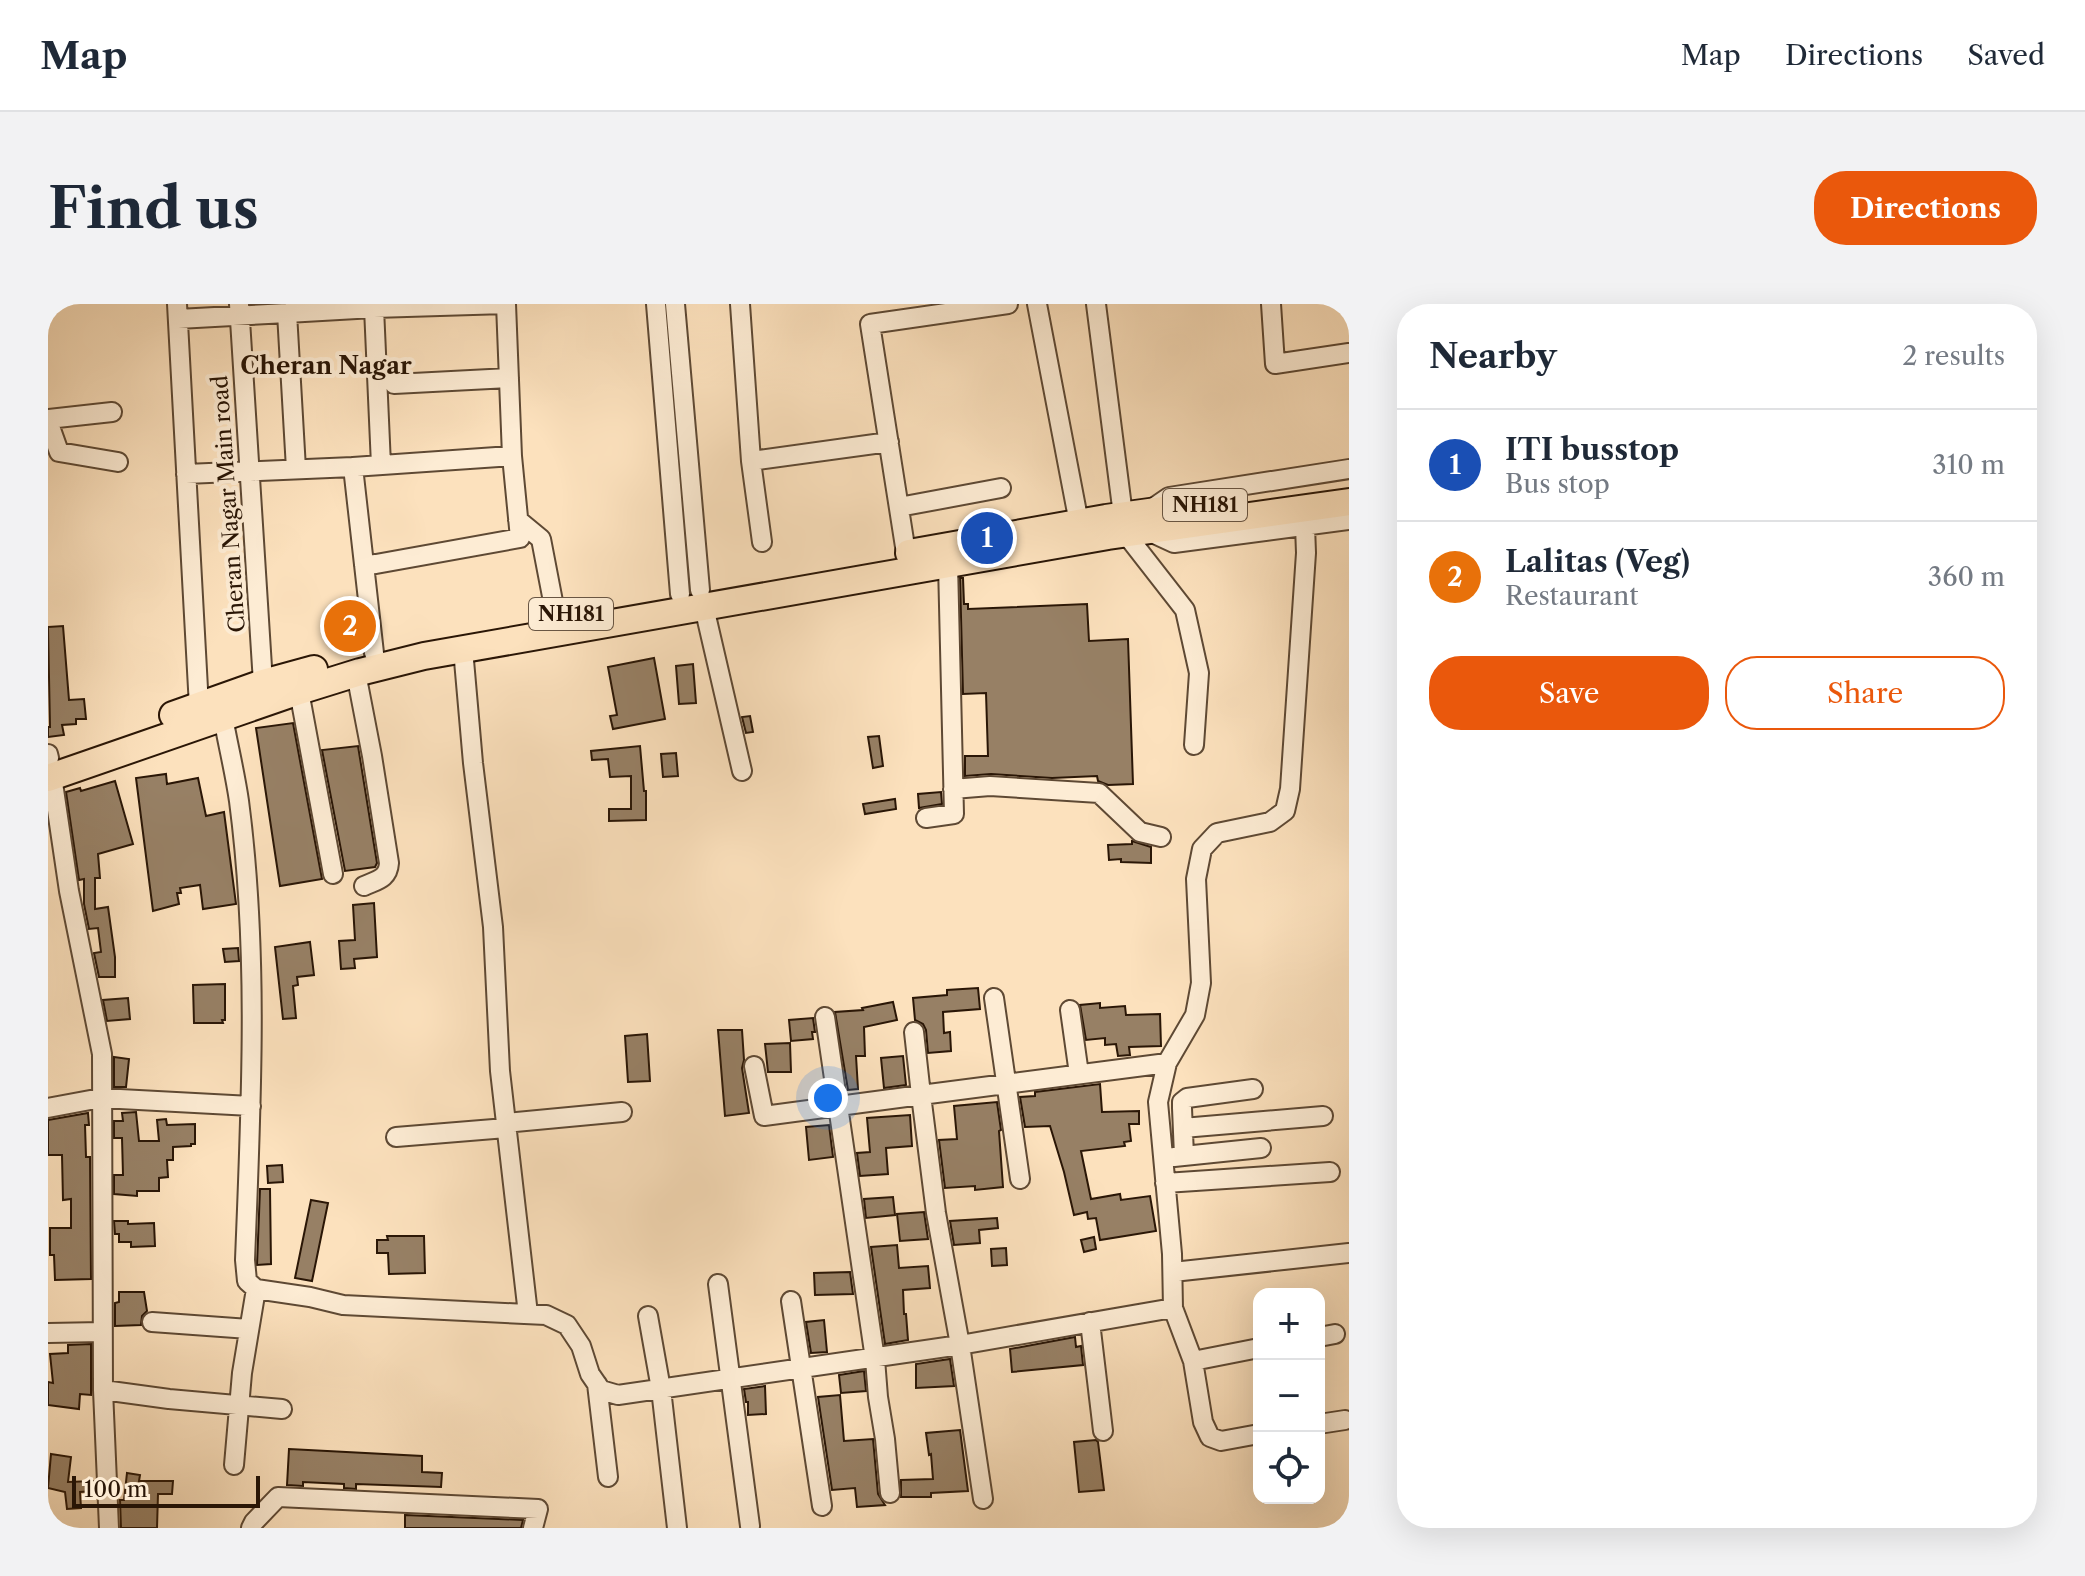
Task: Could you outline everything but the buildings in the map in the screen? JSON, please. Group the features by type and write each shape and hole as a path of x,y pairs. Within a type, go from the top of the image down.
{"highway":[{"name":"NH181","path":"49,765 199,707 266,692 446,637 556,617 948,564 1135,522 1349,484"},
{"name":"NH181","path":"49,765 223,717 266,692 299,691 365,663 463,649 906,553 1079,523 1135,522 1349,502"}],"street":[{"path":"199,707 177,312 506,304 512,456 520,538 364,565"},
{"path":"656,304 695,597 742,771"},
{"path":"675,304 695,597"},
{"path":"740,304 751,461 762,542"},
{"path":"906,553 870,324 1008,304"},
{"path":"1037,304 1079,523"},
{"path":"1096,304 1135,522 1185,610 1199,673 1194,745"},
{"path":"1271,304 1275,364 1349,353"},
{"path":"374,308 381,465"},
{"name":"Cheran Nagar Main road","path":"240,310 266,692"},
{"path":"293,310 296,469"},
{"path":"394,384 509,378"},
{"path":"112,412 48,420 59,452 118,462"},
{"path":"751,461 889,442"},
{"path":"186,474 512,456"},
{"path":"353,467 364,565 365,663 372,756 389,863 385,877 364,886"},
{"path":"1135,522 1169,497 1349,469"},
{"path":"899,507 1001,488"},
{"path":"518,520 541,539 556,617"},
{"path":"1135,522 1174,543 1349,520"},
{"path":"1253,1435 1221,1441 1210,1437 1203,1422 1193,1361 1173,1308 1173,1272 1158,1102 1167,1063 1195,1015 1201,983 1196,879 1202,849 1217,833 1270,822 1285,811 1290,789 1306,553 1305,526"},
{"path":"926,818 954,814 948,564"},
{"path":"463,649 493,927 500,1071 528,1314"},
{"path":"299,691 333,874"},
{"path":"223,717 239,800 248,893 253,1011 245,1260 247,1281 256,1289 343,1305 546,1315 567,1325 581,1346 590,1374 601,1390 618,1395 875,1359 1173,1308"},
{"path":"49,765 69,891 102,1054 102,1332 109,1528"},
{"path":"953,789 990,786 1099,793 1140,832 1161,837"},
{"path":"994,998 1020,1179"},
{"path":"1070,1010 1079,1074"},
{"path":"825,1017 875,1359 890,1493"},
{"path":"914,1032 936,1213 983,1499"},
{"path":"754,1066 764,1116 1167,1063"},
{"path":"1184,1156 1182,1102 1187,1098 1253,1089"},
{"path":"48,1108 101,1098 251,1106"},
{"path":"396,1137 622,1112"},
{"path":"1183,1128 1323,1116"},
{"path":"1163,1158 1261,1148"},
{"path":"1165,1183 1330,1172"},
{"path":"1173,1272 1349,1253"},
{"path":"718,1284 750,1526"},
{"path":"234,1465 256,1289"},
{"path":"791,1301 822,1506"},
{"path":"648,1316 661,1389 677,1528"},
{"path":"152,1322 249,1329"},
{"path":"1090,1322 1103,1431"},
{"path":"48,1333 102,1332"},
{"path":"1193,1361 1253,1349"},
{"path":"597,1384 608,1477"},
{"path":"103,1390 282,1409"},
{"path":"1325,1423 1345,1420"},
{"path":"251,1528 278,1497 538,1509 533,1528"}],"railway":[{"path":"1337,1528 1349,1526"}],"place":[{"name":"ITI busstop","path":"987,538"},
{"name":"Lalitas (Veg)","path":"350,626"}],"district":[{"name":"Cheran Nagar","path":"326,366"}]}
